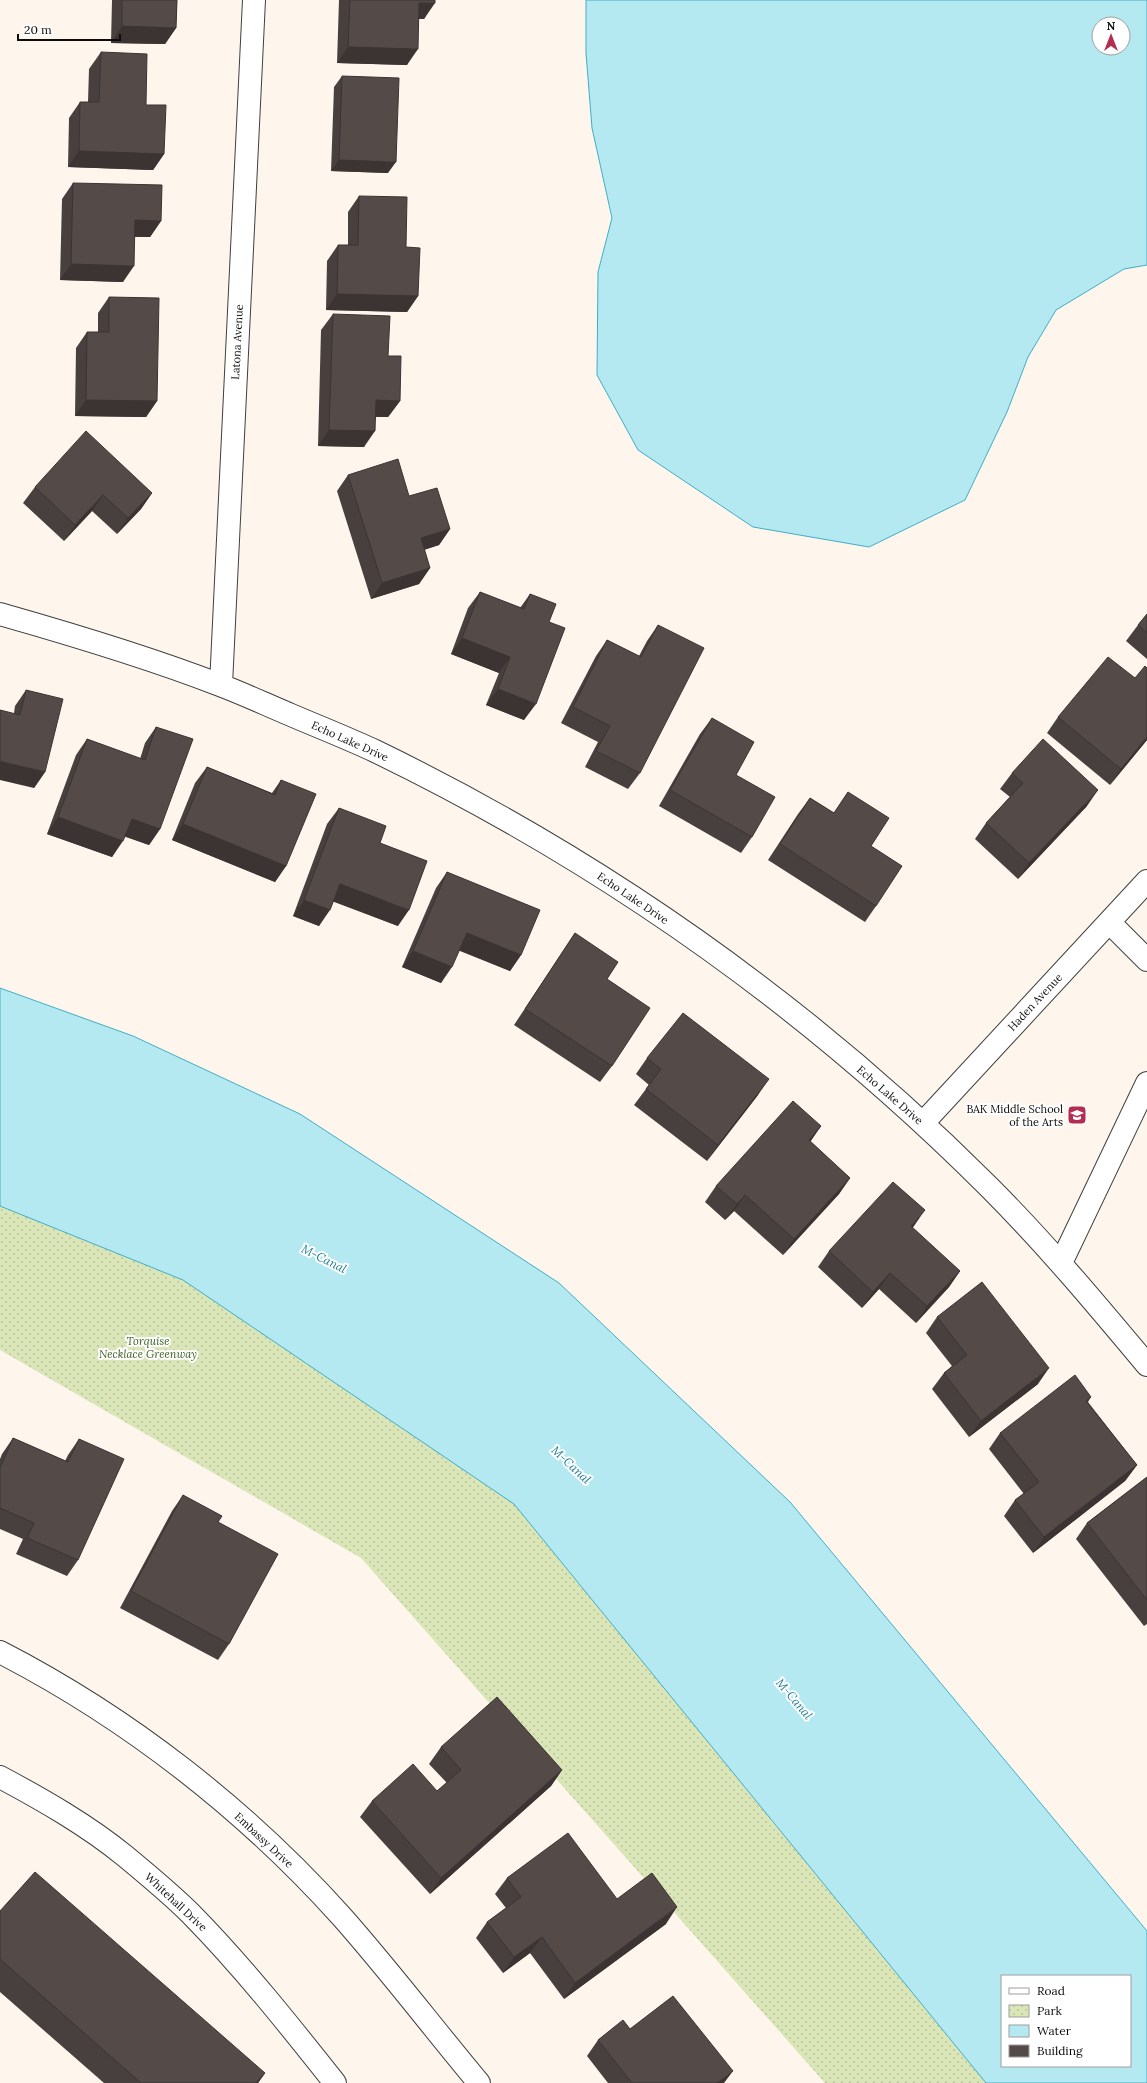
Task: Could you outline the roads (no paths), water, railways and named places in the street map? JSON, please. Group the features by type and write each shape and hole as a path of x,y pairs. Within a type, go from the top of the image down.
{"street":[{"name":"Latona Avenue","path":"221,685 254,0"},
{"name":"Echo Lake Drive","path":"0,614 97,641 221,685 373,750 491,811 604,878 714,952 813,1028 923,1123 990,1188 1061,1263 1147,1365"},
{"name":"Haden Avenue","path":"923,1123 1147,881"},
{"path":"1109,922 1147,960"},
{"path":"1061,1263 1147,1083"},
{"name":"Embassy Drive","path":"0,1652 36,1670 120,1722 199,1781 273,1846 342,1917 479,2083"},
{"name":"Whitehall Drive","path":"0,1777 45,1801 102,1838 125,1856 191,1914 270,2001 335,2083"}],"water":[{"path":"586,0 1147,0 1147,265 1124,269 1056,310 1028,357 1007,412 965,500 869,547 753,527 638,450 597,375 598,272 612,218 592,128 586,53"},
{"name":"M-Canal","path":"0,988 133,1036 300,1114 559,1283 790,1502 1147,1931 1147,2083 986,2083 514,1504 183,1280 0,1206"}],"place":[{"name":"BAK Middle School of the Arts","path":"1077,1115"}],"park label":[{"name":"Torquise Necklace Greenway","path":"148,1347"}]}
